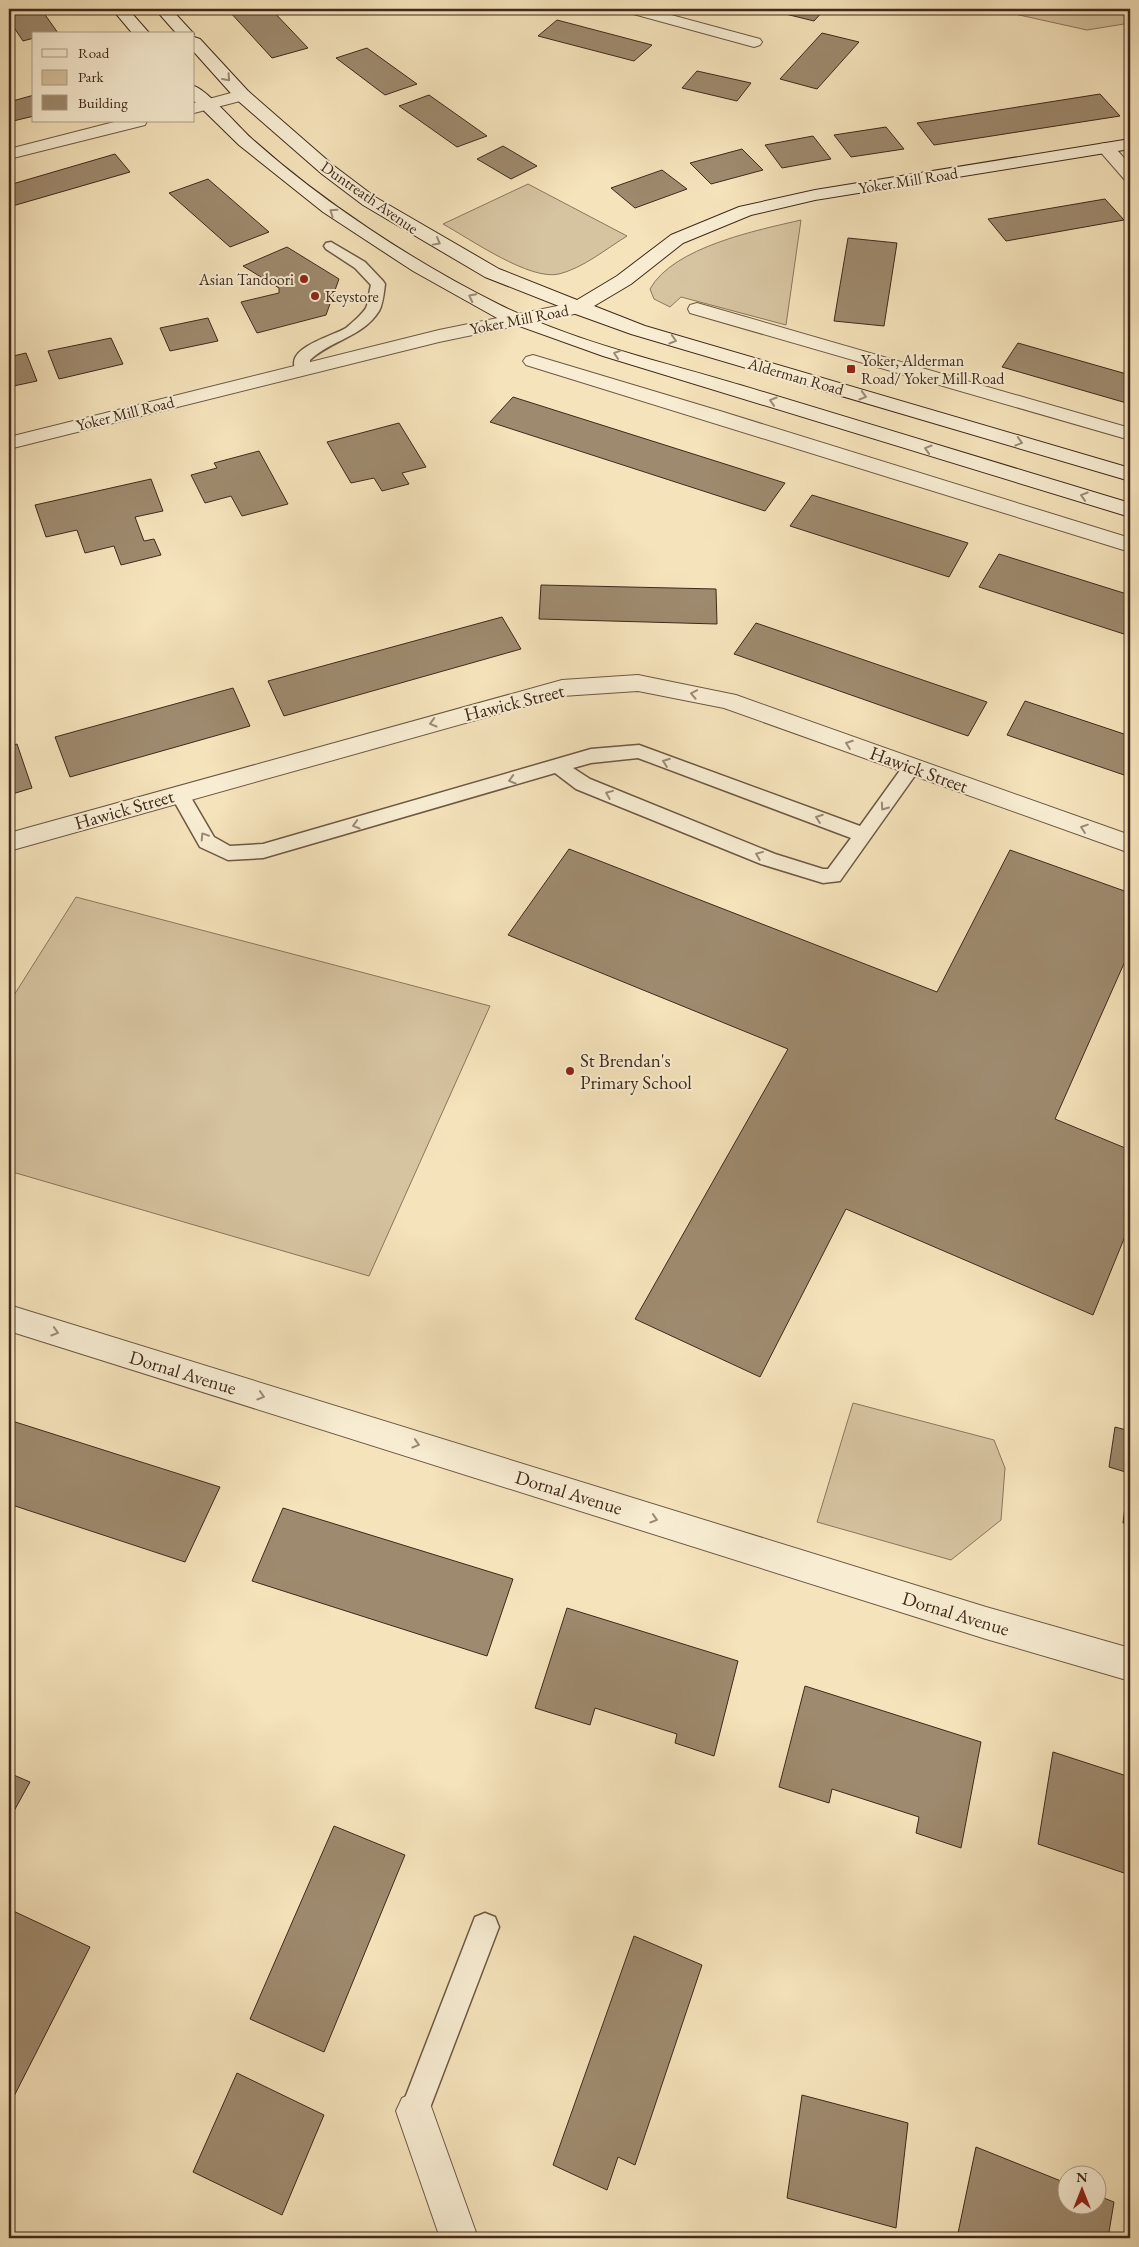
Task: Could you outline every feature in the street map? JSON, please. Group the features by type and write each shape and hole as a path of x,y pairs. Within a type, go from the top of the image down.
{"street":[{"path":"123,9 140,32"},
{"path":"163,9 184,32"},
{"path":"632,9 754,42"},
{"name":"Duntreath Avenue","path":"195,43 242,95 328,170 368,200 492,273 578,308"},
{"path":"198,101 242,95"},
{"name":"Duntreath Avenue","path":"198,101 286,177 330,209 384,245 461,291 515,319"},
{"path":"9,154 136,122"},
{"name":"Yoker Mill Road","path":"9,443 302,369 515,319 578,308 624,280 677,239 745,211 815,195 1130,144"},
{"path":"1106,148 1130,175"},
{"name":"Alderman Road","path":"578,308 638,330 1130,475"},
{"name":"Alderman Road","path":"697,308 1130,434"},
{"name":"Alderman Road","path":"515,319 618,354 1130,510"},
{"path":"532,361 714,415 1130,545"},
{"name":"Alderman Road","path":"714,415 735,390"},
{"name":"Hawick Street","path":"9,842 562,688 638,683 728,701 1130,844"},
{"name":"Dornal Avenue","path":"9,1318 1130,1666"},
{"path":"415,2111 459,2238"}],"lane":[{"path":"302,369 302,358 315,348 351,331 373,309 378,284 360,264 331,246"},
{"path":"179,794 207,842 228,853 263,851 559,767 591,756 639,751 864,835"},
{"path":"559,767 583,784 768,859 823,876 832,876 864,835 912,767"},
{"path":"415,2111 485,1927"}],"green space":[{"path":"992,9 1130,9 1130,23 1087,30"},
{"path":"528,184 627,236 577,267 559,274 547,274 532,271 500,257 443,224"},
{"path":"801,220 786,325 681,297 670,307 654,299 650,289 661,274 697,251 740,235"},
{"path":"76,897 490,1006 369,1276 9,1171 9,1003"},
{"path":"853,1403 994,1440 1005,1468 1001,1520 951,1560 817,1522"}],"building":[{"path":"9,9 41,9 57,32 32,32 32,39 23,41 9,20"},
{"path":"237,9 271,9 308,48 272,58 229,11"},
{"path":"765,9 825,9 814,21"},
{"path":"557,20 652,45 634,61 538,36"},
{"path":"822,33 859,42 817,89 780,79"},
{"path":"367,48 417,84 385,95 336,58"},
{"path":"697,71 751,83 737,101 682,88"},
{"path":"1100,94 1120,116 934,145 917,123"},
{"path":"429,95 487,136 457,147 399,106"},
{"path":"32,96 32,116 9,122 9,102"},
{"path":"886,127 904,149 851,157 834,135"},
{"path":"813,136 831,159 782,168 765,145"},
{"path":"503,146 537,166 511,179 477,159"},
{"path":"742,149 763,170 711,184 690,163"},
{"path":"115,154 130,172 9,207 9,185"},
{"path":"662,170 687,189 635,208 611,188"},
{"path":"208,179 269,232 230,247 169,193"},
{"path":"1105,199 1124,220 1006,241 988,219"},
{"path":"848,238 897,243 884,326 834,321"},
{"path":"287,247 339,279 326,315 257,333 241,302 279,293 279,288 243,266"},
{"path":"208,318 218,341 170,351 160,328"},
{"path":"111,338 123,364 59,379 48,351"},
{"path":"1018,343 1130,375 1130,404 1002,367"},
{"path":"26,353 37,381 9,387 9,357"},
{"path":"513,397 785,483 765,511 490,422"},
{"path":"399,423 426,467 402,473 409,484 382,491 374,478 351,483 327,442"},
{"path":"259,451 288,504 242,516 231,496 205,503 191,475 217,468 214,463"},
{"path":"151,479 163,511 135,517 144,541 154,539 161,555 121,565 114,546 85,553 77,530 46,537 35,505"},
{"path":"812,495 968,543 949,577 790,526"},
{"path":"999,554 1130,595 1130,636 979,587"},
{"path":"541,585 716,589 717,624 539,619"},
{"path":"502,617 521,649 284,716 268,681"},
{"path":"756,623 987,702 968,736 734,654"},
{"path":"233,688 250,726 70,777 55,737"},
{"path":"1025,701 1130,736 1130,777 1007,735"},
{"path":"17,744 32,788 9,795 9,746"},
{"path":"569,849 937,992 1010,850 1130,893 1130,950 1055,1119 1130,1150 1130,1224 1093,1315 846,1209 760,1377 635,1319 788,1049 508,935"},
{"path":"9,1420 220,1487 185,1562 9,1504"},
{"path":"1115,1427 1130,1431 1130,1525 1123,1523 1129,1473 1109,1467"},
{"path":"283,1508 513,1579 487,1656 252,1581"},
{"path":"567,1608 738,1661 714,1756 675,1743 677,1734 595,1708 590,1725 535,1708"},
{"path":"805,1686 981,1742 961,1848 916,1833 919,1817 832,1789 829,1803 779,1787"},
{"path":"1053,1752 1130,1777 1130,1875 1038,1844"},
{"path":"9,1773 30,1782 9,1820"},
{"path":"334,1826 405,1855 324,2052 250,2019"},
{"path":"9,1909 90,1947 9,2106"},
{"path":"634,1936 702,1965 635,2165 618,2157 607,2190 553,2165"},
{"path":"237,2073 324,2115 282,2215 193,2172"},
{"path":"802,2095 908,2123 896,2228 787,2198"},
{"path":"976,2147 1056,2179 1056,2214 1106,2214 1106,2199 1114,2202 1108,2238 957,2238"}],"place":[{"name":"Asian Tandoori","path":"304,279"},
{"name":"Keystore","path":"315,296"},
{"name":"Yoker, Alderman Road/ Yoker Mill Road","path":"851,369"},
{"name":"St Brendan's Primary School","path":"570,1071"}]}
